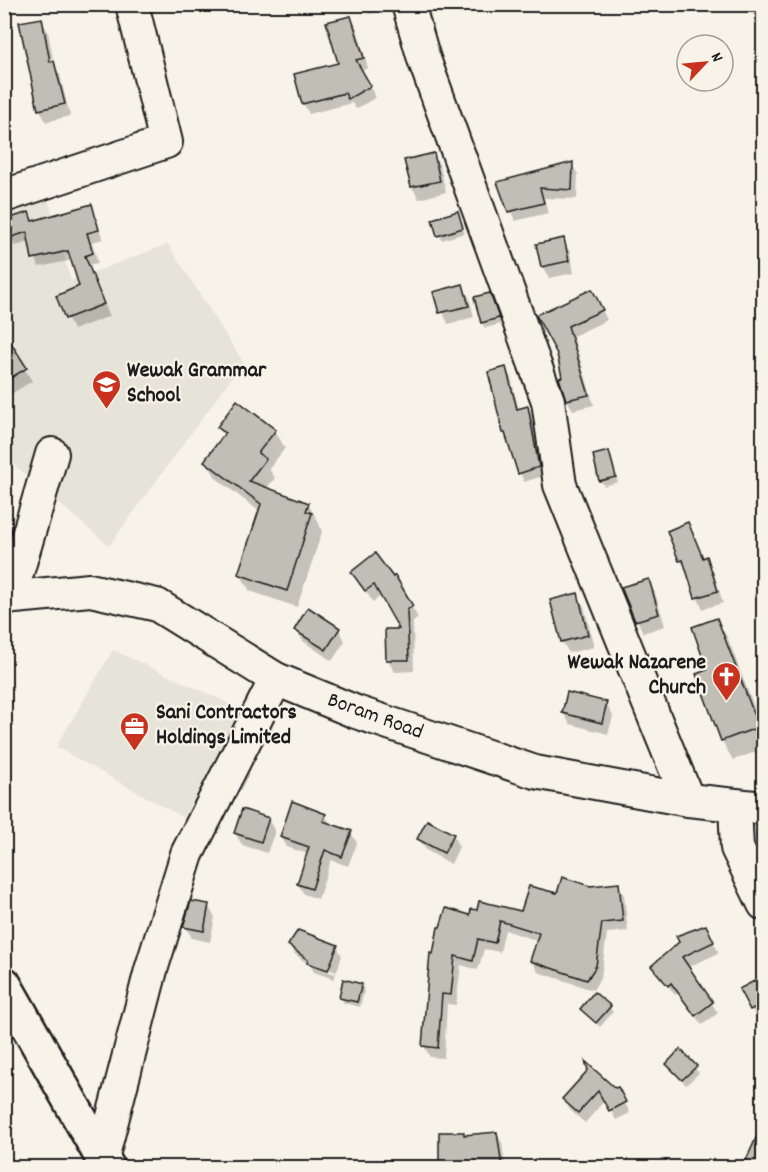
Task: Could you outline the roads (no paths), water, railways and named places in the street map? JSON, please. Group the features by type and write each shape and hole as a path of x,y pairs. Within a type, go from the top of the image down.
{"main road":[{"path":"4,984 105,1163"}],"street":[{"path":"4,196 166,142 132,4"},
{"path":"408,4 424,59 549,401 560,485 688,800"},
{"path":"7,598 52,454"},
{"name":"Boram Road","path":"7,598 90,590 157,605 276,679 356,712 535,772 688,800 749,807"},
{"path":"105,1163 152,970 187,854 276,679"},
{"path":"749,807 736,848 764,904"}],"place":[{"name":"Wewak Grammar School","path":"106,410"},
{"name":"Wewak Nazarene Church","path":"727,702"},
{"name":"Sani Contractors Holdings Limited","path":"135,752"}]}
